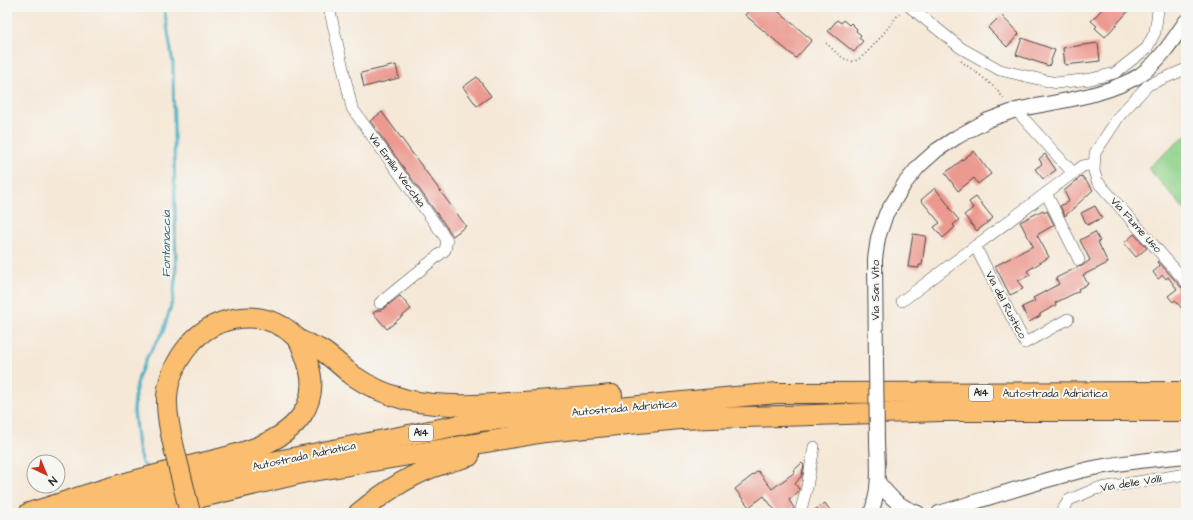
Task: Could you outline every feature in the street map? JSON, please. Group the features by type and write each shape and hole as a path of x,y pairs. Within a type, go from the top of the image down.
{"highway":[{"path":"190,513 175,452 167,410 167,398 171,377 180,358 193,340 209,328 232,318 257,318 273,322 283,327 299,340 321,350 354,376 378,390 406,400 455,406 481,406 731,386 777,393"},
{"path":"29,513 128,483 234,455 260,445 282,434 302,415 308,404 311,390 309,364 299,340"},
{"name":"Autostrada Adriatica","path":"72,513 272,462 480,421 777,393 1186,392"},
{"name":"Autostrada Adriatica","path":"135,513 302,473 545,432 680,419 942,410 1186,411"},
{"path":"359,513 384,493 404,480 423,471 545,432"}],"street":[{"name":"Via Emilia Vecchia","path":"329,7 352,108 447,240 445,250 380,303"},
{"path":"908,10 961,48 1000,70 1056,83 1091,79 1115,73 1147,48 1156,32 1157,7"},
{"name":"Via San Vito","path":"872,513 878,482 875,259 878,238 886,214 905,183 919,166 937,150 988,120 1014,110 1101,92 1119,86 1140,75 1155,62 1167,48 1186,21"},
{"name":"Via San Vito","path":"1167,48 1186,36"},
{"path":"902,301 1073,173 1083,166 1094,164 1095,153 1102,142 1120,115 1138,96 1148,86 1186,69"},
{"path":"1138,96 1186,76"},
{"path":"1014,110 1073,173"},
{"name":"Via Fiume Uso","path":"1094,164 1094,171 1097,181 1186,282"},
{"path":"1046,194 1079,260"},
{"name":"Via del Rustico","path":"975,246 1025,343 1068,319"},
{"path":"800,513 807,487 814,447"},
{"path":"939,513 1041,482 1090,469 1186,456"},
{"name":"Via delle Valli","path":"1061,513 1069,500 1095,489 1186,474"},
{"path":"878,482 890,497 903,507 918,513"}],"path":[{"path":"826,43 846,60 854,62 861,58 873,46 899,14 908,10"},
{"path":"956,57 987,80 1014,110"}],"green space":[{"path":"1186,135 1186,211 1148,168"}],"building":[{"path":"752,7 773,7 812,40 796,58 745,15"},
{"path":"1104,7 1132,7 1105,37 1095,28 1097,26 1091,21"},
{"path":"1001,15 1019,34 1007,47 988,28"},
{"path":"837,20 841,23 843,20 849,25 851,23 857,29 856,31 861,35 859,38 863,41 854,52 828,31"},
{"path":"1022,38 1055,50 1049,66 1016,55"},
{"path":"1098,43 1100,61 1065,65 1063,48"},
{"path":"396,65 399,78 364,87 361,73"},
{"path":"477,77 491,96 477,106 463,87"},
{"path":"382,112 466,226 453,236 370,121"},
{"path":"974,151 991,174 978,184 974,178 958,191 945,173"},
{"path":"1045,154 1056,170 1043,179 1035,169 1042,164 1039,159"},
{"path":"1082,176 1093,190 1065,216 1060,206 1069,201 1064,191"},
{"path":"935,188 959,220 953,225 955,227 943,238 934,227 940,223 921,200"},
{"path":"976,197 993,218 977,231 964,215 973,208 969,202"},
{"path":"1095,206 1102,218 1087,225 1081,213"},
{"path":"1043,210 1044,213 1047,211 1054,225 1037,235 1049,257 1027,271 1030,275 1018,281 1023,289 1010,295 995,266 1033,246 1020,222"},
{"path":"1095,232 1108,263 1083,275 1088,284 1078,289 1079,291 1055,303 1056,305 1029,322 1022,307 1035,301 1033,298 1059,284 1056,278 1082,266 1090,260 1080,240"},
{"path":"913,234 926,236 922,265 919,265 919,268 908,267"},
{"path":"1134,234 1147,248 1136,257 1124,243"},
{"path":"1158,261 1181,287 1186,289 1186,314 1175,300 1173,302 1168,296 1177,289 1168,277 1166,279 1163,275 1158,279 1153,272 1160,266 1157,262"},
{"path":"400,296 411,309 387,329 373,313 381,310"},
{"path":"802,463 804,465 802,475 795,484 799,489 798,492 789,500 794,508 793,513 777,513 764,496 749,507 735,489 758,471 772,489 795,472 794,470"},
{"path":"825,503 832,513 810,513"}],"waterway":[{"name":"Fontanaccia","path":"149,470 142,463 138,448 134,411 135,393 139,376 147,357 163,332 173,299 176,272 173,63 164,7"}]}
